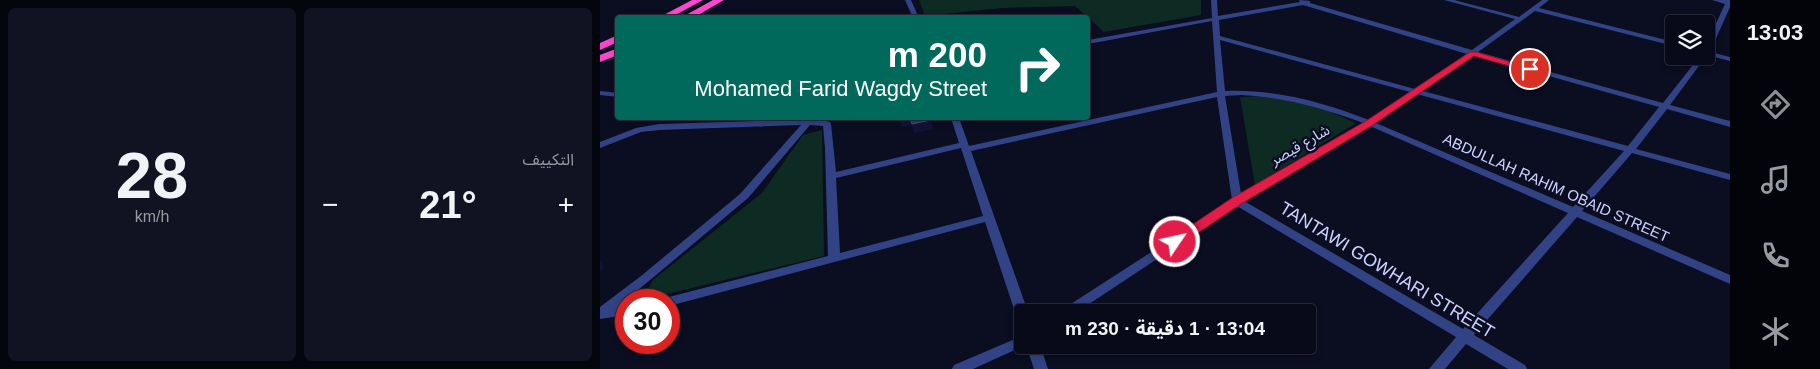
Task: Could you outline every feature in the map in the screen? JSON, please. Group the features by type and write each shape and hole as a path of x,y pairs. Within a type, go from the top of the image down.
{"highway":[{"path":"668,15 699,0"},
{"path":"691,15 720,0"},
{"path":"600,47 615,40"},
{"path":"600,59 615,52"}],"street":[{"path":"908,0 915,15"},
{"path":"1214,0 1220,94 1237,201"},
{"path":"1090,42 1313,0"},
{"path":"1447,0 1521,19"},
{"name":"شارع قيصر","path":"1080,304 1237,201 1370,123 1473,53 1546,0"},
{"path":"1715,0 1730,1 1715,34"},
{"path":"1303,2 1473,53 1730,124"},
{"path":"1534,9 1665,42"},
{"path":"1216,36 1730,177"},
{"path":"1715,55 1730,59"},
{"path":"1436,369 1630,150 1697,65"},
{"name":"ABDULLAH RAHIM OBAID STREET","path":"831,176 1220,94 1258,92 1296,97 1328,106 1730,280"},
{"path":"600,93 615,95"},
{"path":"600,145 639,130 659,127 755,120 824,122 829,126 834,258"},
{"path":"956,120 1018,304"},
{"path":"600,314 744,196 808,122"},
{"name":"TANTAWI GOWHARI STREET","path":"1237,201 1520,369"},
{"path":"680,298 989,218"},
{"path":"600,314 615,312"},
{"path":"959,369 1014,344"},
{"path":"1036,354 1041,369"}],"green space":[{"path":"919,0 1201,0 1201,15 1104,32 1090,19 1090,15 1085,15 1075,6 1002,8 925,15"},
{"path":"1268,96 1313,104 1356,123 1255,185 1240,97"},
{"path":"822,130 824,256 680,291 680,289 648,289 653,280 762,193 803,135"}],"building":[{"path":"911,120 931,120 912,124"}],"route":[{"path":"1175,242 1237,201 1370,123 1473,53 1530,69"}]}
